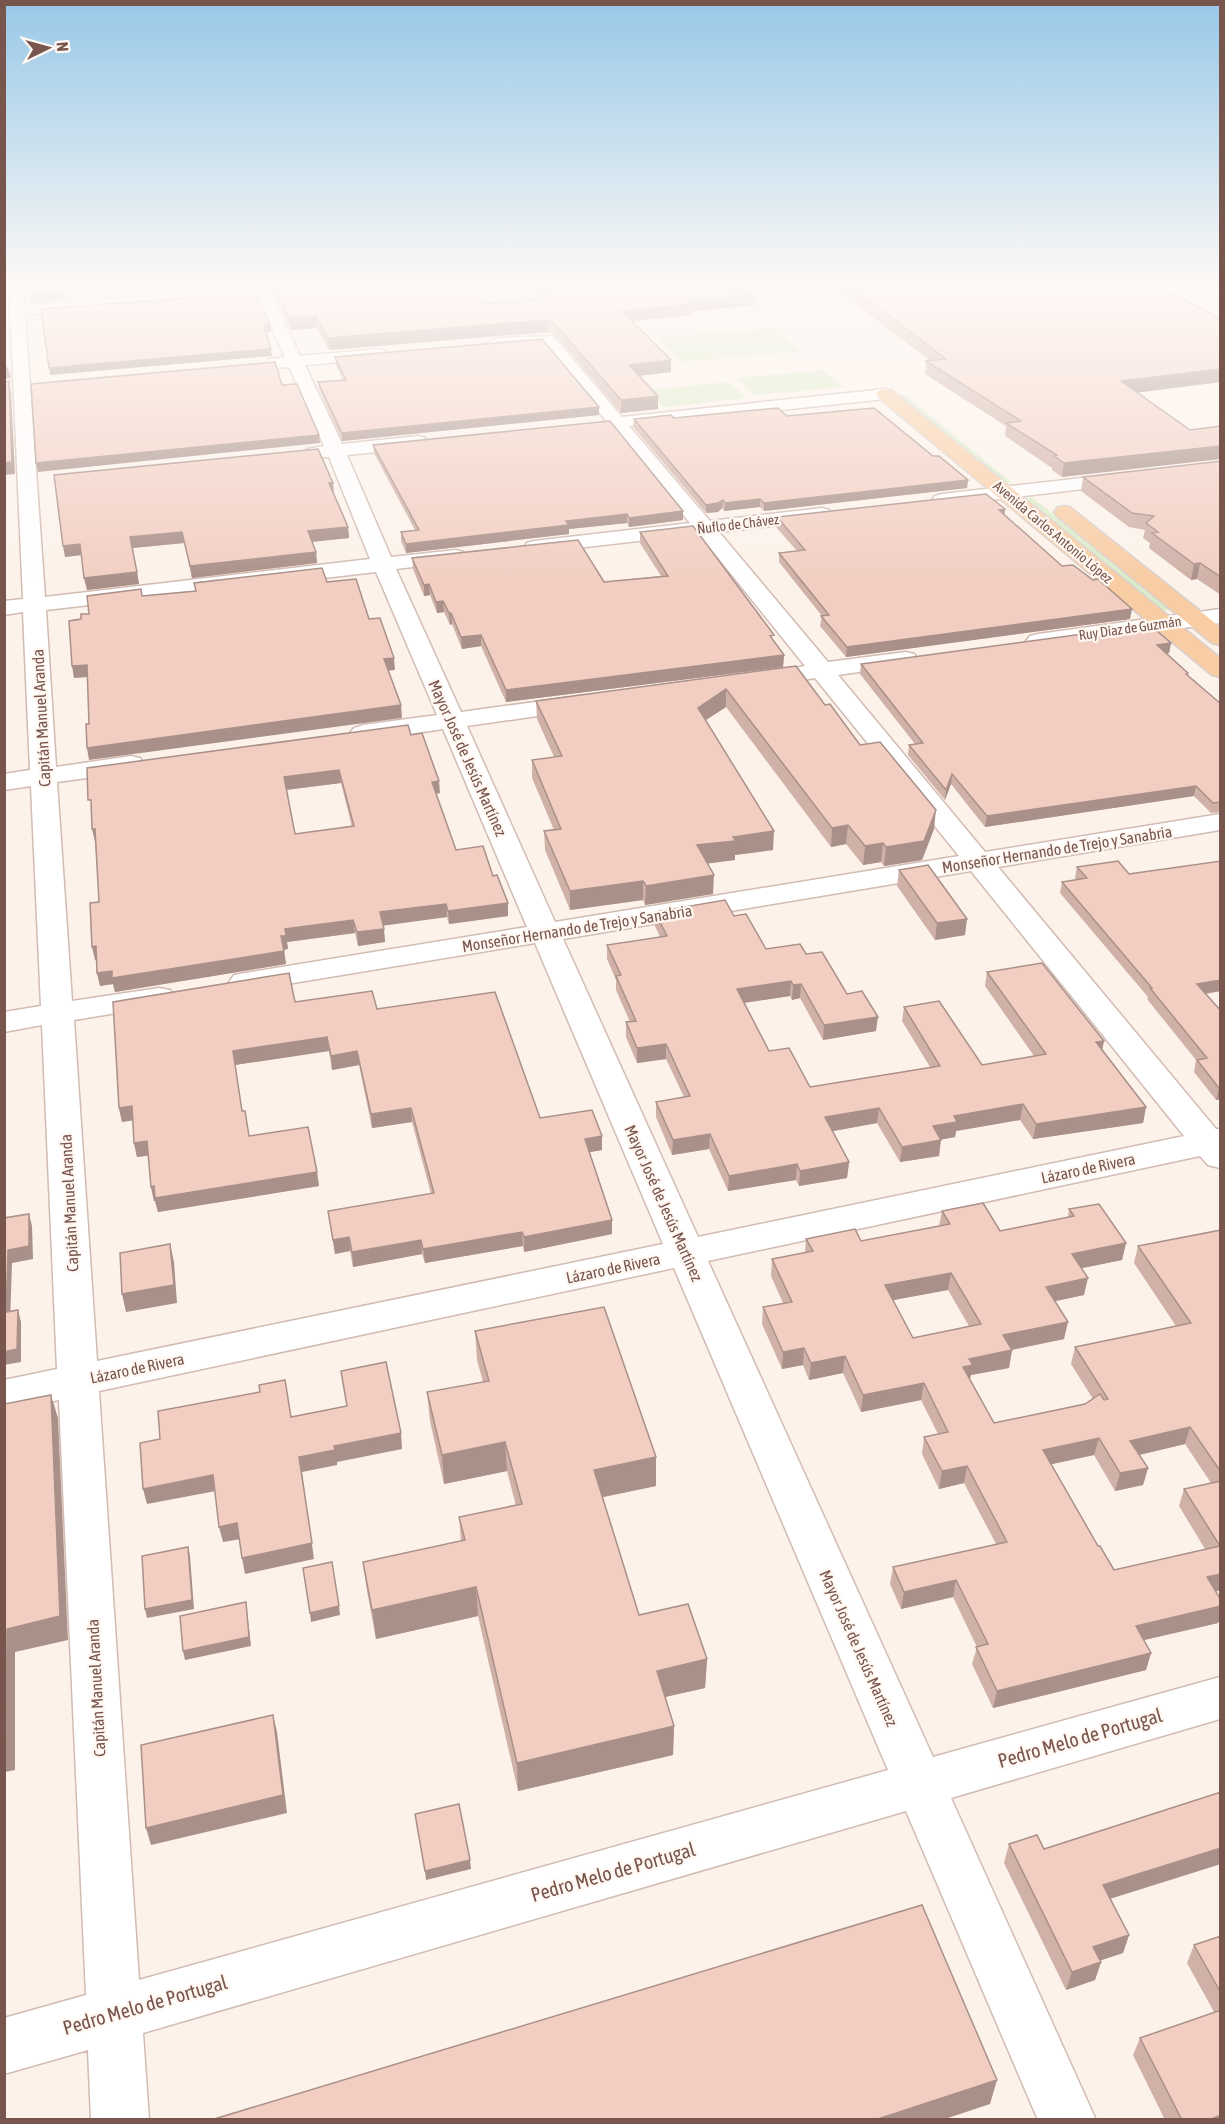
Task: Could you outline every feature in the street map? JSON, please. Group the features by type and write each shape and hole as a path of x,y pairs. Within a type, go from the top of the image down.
{"main road":[{"path":"885,394 912,391"},
{"name":"Avenida Carlos Antonio López","path":"885,394 1221,670"},
{"name":"Avenida Carlos Antonio López","path":"1015,473 1209,617 1221,638"}],"street":[{"name":"Capitán Manuel Aranda","path":"20,386 34,481 20,606 45,776 120,2120"},
{"name":"Mayor José de Jesús Martínez","path":"306,386 1067,2120"},
{"path":"586,386 978,862 1216,1146"},
{"path":"593,424 885,394"},
{"path":"300,454 441,440"},
{"path":"918,503 1142,477"},
{"path":"4,483 34,481"},
{"name":"Ñuflo de Chávez","path":"514,549 847,511"},
{"path":"20,606 478,553"},
{"name":"Ruy Díaz de Guzmán","path":"1017,643 1209,617"},
{"path":"776,676 925,656"},
{"path":"336,736 602,700"},
{"path":"4,782 149,762"},
{"name":"Monseñor Hernando de Trejo y Sanabria","path":"221,986 1221,822"},
{"path":"4,1022 186,992"},
{"name":"Lázaro de Rivera","path":"4,1396 686,1252 1216,1146"},
{"name":"Pedro Melo de Portugal","path":"4,2046 1221,1698"}],"green space":[{"path":"686,386 733,386 747,398 663,407 647,390"},
{"path":"746,386 843,387 755,395"},
{"path":"905,395 1012,483 1004,482 897,396"},
{"path":"1033,498 1170,610 1160,610 1024,499"}],"building":[{"path":"4,386 9,386 12,462 4,463"},
{"path":"31,386 298,386 319,435 36,463"},
{"path":"320,386 581,386 599,407 342,433"},
{"path":"609,386 649,386 658,396 621,400"},
{"path":"966,386 1128,386 1190,430 1221,426 1221,446 1064,463 1054,456 1057,455 1006,423 1021,421"},
{"path":"778,408 787,416 874,408 933,456 939,456 968,480 764,503 760,499 725,503 723,500 706,505 634,419 671,415 674,418"},
{"path":"610,421 683,511 629,518 627,514 566,521 569,525 406,544 401,532 419,530 373,445"},
{"path":"318,449 333,483 329,483 348,527 308,531 316,552 190,566 182,532 130,537 137,572 84,578 80,544 63,546 54,475"},
{"path":"1221,461 1221,577 1200,563 1194,564 1152,533 1158,532 1146,523 1154,516 1132,513 1083,477"},
{"path":"986,494 1005,509 999,510 1062,566 1073,565 1093,580 1098,579 1132,609 847,647 821,616 829,615 779,553 805,550 777,517"},
{"path":"693,526 774,635 770,636 784,655 506,690 481,635 461,637 451,613 443,601 436,602 429,584 424,585 412,558 578,540 604,582 668,576 640,532"},
{"path":"322,568 327,582 356,579 369,619 380,618 394,658 384,659 401,705 87,748 86,724 89,724 87,665 72,666 69,621 81,619 81,614 89,614 87,596 141,589 142,596 196,591 194,583"},
{"path":"1150,625 1171,643 1157,645 1221,704 1221,802 1213,803 1196,786 987,816 952,774 946,790 909,745 923,743 861,664"},
{"path":"796,666 825,705 830,704 860,745 880,742 936,810 924,841 886,847 883,843 865,846 848,825 832,828 726,689 698,708 774,831 733,837 736,841 697,845 714,875 646,886 643,881 570,891 544,831 561,829 532,760 562,756 536,701"},
{"path":"408,725 411,735 422,733 439,781 432,782 456,850 483,846 493,876 497,875 508,903 448,911 446,904 380,912 384,929 357,932 353,920 285,929 286,936 281,936 284,951 112,978 112,971 97,973 96,946 92,947 90,903 99,902 95,829 92,829 91,800 88,800 87,768","holes":["339,770 354,826 295,834 284,777"]},
{"path":"1118,861 1129,874 1221,861 1221,980 1197,984 1221,1011 1221,1087 1219,1088 1197,1060 1207,1058 1150,988 1152,988 1062,882 1087,878 1077,867"},
{"path":"928,865 967,919 937,923 899,870"},
{"path":"725,900 734,916 746,914 766,949 800,944 806,954 822,952 847,994 862,991 878,1017 824,1025 801,984 793,985 791,981 737,989 769,1051 789,1048 810,1087 940,1066 904,1007 939,1001 982,1065 1046,1054 987,972 1042,963 1104,1041 1096,1042 1146,1107 1036,1124 1023,1104 954,1116 957,1122 933,1126 941,1140 902,1147 879,1108 825,1117 849,1162 800,1171 797,1164 729,1176 710,1134 673,1140 656,1102 690,1096 666,1044 637,1048 626,1022 636,1021 616,976 621,975 607,945 667,936 655,912"},
{"path":"289,973 295,1002 372,991 377,1009 495,992 540,1118 592,1110 602,1136 585,1139 612,1220 524,1237 522,1232 423,1249 421,1240 352,1252 349,1237 333,1240 328,1211 434,1193 411,1108 371,1114 357,1051 331,1056 327,1037 233,1051 242,1111 245,1111 249,1136 308,1127 317,1172 155,1198 154,1186 151,1187 147,1141 134,1143 132,1106 119,1108 113,1002"},
{"path":"983,1203 1000,1231 1074,1216 1069,1209 1099,1204 1126,1243 1072,1254 1088,1278 1046,1287 1068,1322 1003,1335 1012,1350 969,1359 973,1365 963,1367 994,1423 1085,1404 1100,1394 1104,1400 1108,1399 1075,1347 1191,1323 1138,1246 1221,1230 1221,1472 1190,1427 1130,1441 1148,1468 1120,1473 1099,1438 1043,1450 1114,1570 1220,1546 1184,1489 1221,1481 1221,1574 1207,1577 1221,1600 1221,1606 1136,1626 1151,1653 997,1691 976,1647 988,1644 956,1580 904,1592 893,1567 1007,1542 967,1466 942,1471 924,1437 948,1432 924,1383 863,1395 845,1356 811,1363 804,1348 783,1352 763,1307 792,1302 772,1259 813,1251 806,1239 855,1229 861,1241 950,1224 942,1211","holes":["951,1273 981,1324 913,1338 885,1285"]},
{"path":"29,1214 29,1246 8,1250 6,1312 18,1310 17,1349 4,1352 4,1218"},
{"path":"170,1244 174,1285 122,1294 120,1253"},
{"path":"604,1307 656,1457 594,1470 639,1615 688,1604 707,1659 657,1671 674,1726 517,1763 476,1587 372,1610 363,1562 465,1540 459,1517 522,1504 505,1442 442,1455 427,1392 489,1381 475,1331"},
{"path":"386,1362 401,1433 334,1446 335,1450 299,1457 312,1543 242,1558 237,1523 219,1527 213,1475 143,1489 140,1443 160,1439 158,1411 260,1392 259,1385 285,1380 291,1417 347,1406 341,1371"},
{"path":"51,1395 60,1616 7,1629 6,1747 4,1747 4,1404"},
{"path":"188,1547 192,1600 145,1609 142,1556"},
{"path":"332,1562 339,1606 310,1613 303,1568"},
{"path":"246,1602 249,1637 183,1651 180,1616"},
{"path":"273,1715 283,1795 146,1828 141,1745"},
{"path":"1221,1792 1221,1848 1103,1885 1129,1935 1093,1947 1101,1962 1072,1972 1009,1844 1037,1835 1044,1849"},
{"path":"459,1804 470,1860 425,1871 415,1814"},
{"path":"922,1905 997,2080 875,2120 211,2120"},
{"path":"1221,1936 1221,1993 1194,1945"},
{"path":"1221,2010 1221,2115 1209,2120 1182,2120 1140,2038"}]}
